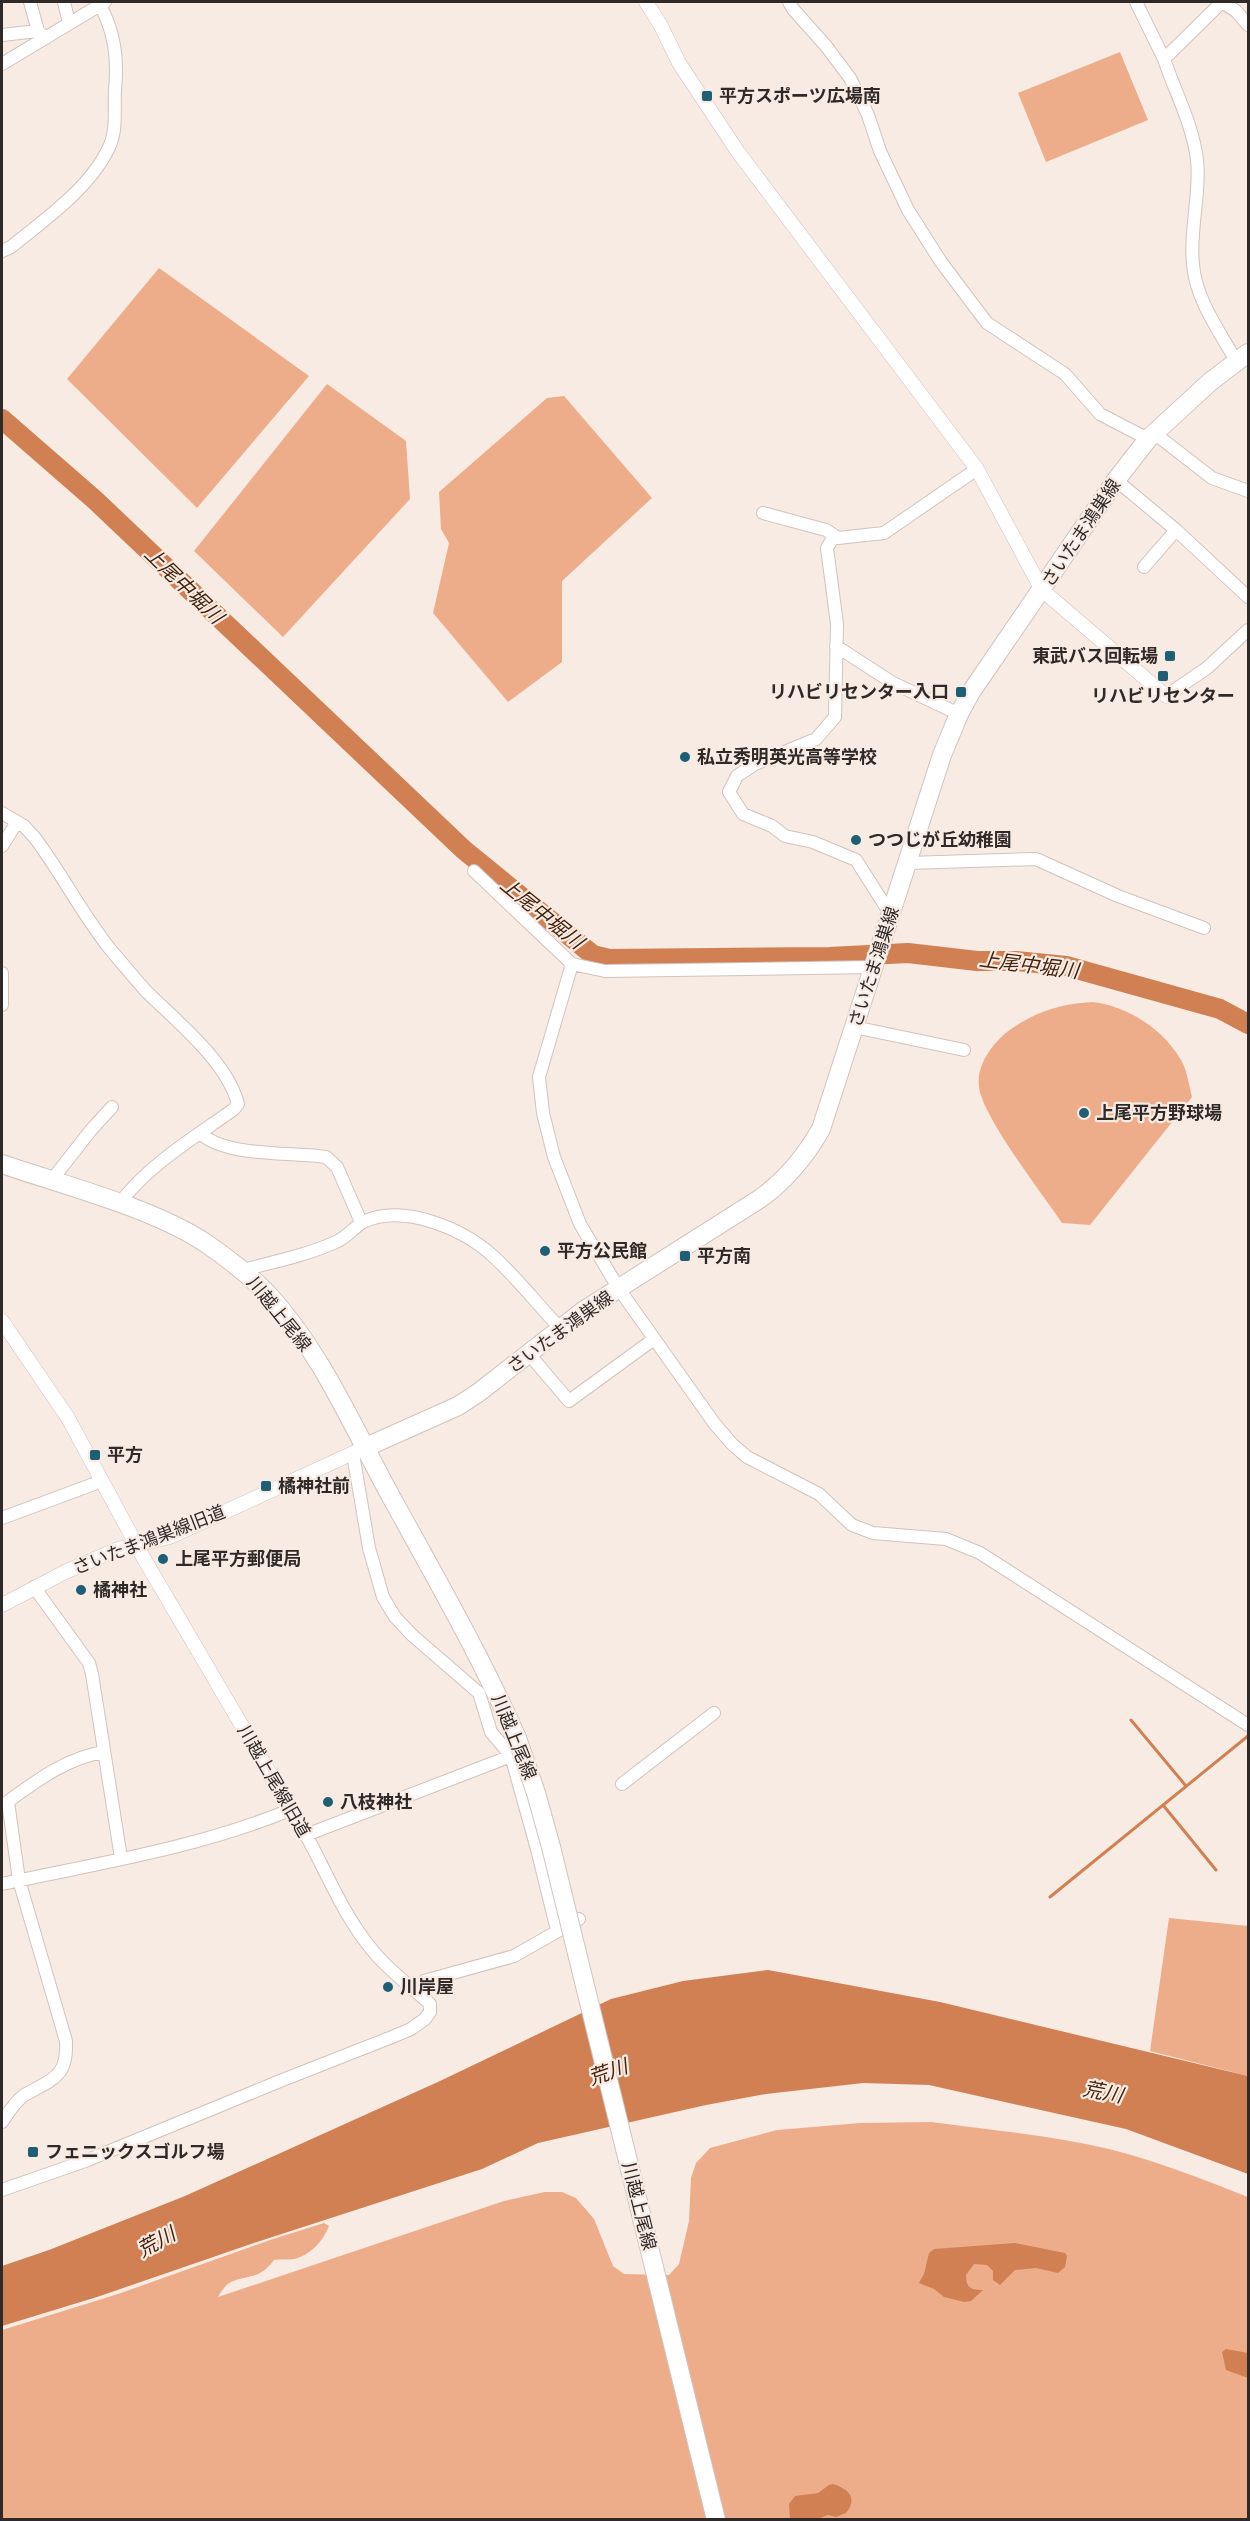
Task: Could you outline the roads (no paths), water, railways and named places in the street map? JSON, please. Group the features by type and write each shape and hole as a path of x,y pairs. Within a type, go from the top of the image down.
{"main road":[{"name":"さいたま鴻巣線","path":"359,1451 458,1406 478,1393 560,1328 761,1198 797,1166 821,1129 939,764 959,714 989,664 1116,480 1151,436 1210,382 1242,357"},
{"name":"川越上尾線","path":"2,1164 119,1204 180,1229 202,1241 242,1270 267,1294 310,1352 359,1451 474,1646 517,1738 536,1793 716,2520"}],"street":[{"path":"30,2 42,34"},
{"path":"64,2 69,23"},
{"path":"646,2 679,63 738,152 977,469 1042,590 1166,696 1207,668 1248,630"},
{"path":"789,2 792,9 826,46 850,78 868,115 880,151 908,210 941,262 987,323 1065,374 1100,414 1151,436 1212,477 1248,491"},
{"path":"1136,2 1164,59 1189,127 1197,160 1192,266 1198,287 1208,311 1242,357"},
{"path":"1164,59 1222,2 1236,11 1248,26"},
{"path":"2,64 42,34 69,23 103,3 117,60 115,117 111,144 101,160 61,208 10,247 2,250"},
{"path":"1236,11 1248,6"},
{"path":"2,35 42,34"},
{"path":"763,513 826,530 838,538 884,533 977,469"},
{"path":"1116,480 1176,530 1248,597"},
{"path":"1144,567 1176,530"},
{"path":"834,536 827,548 837,624 836,717 816,739 755,764 737,776 729,792 744,814 772,826 785,836 813,842 856,860 891,915"},
{"path":"836,646 892,683 959,714"},
{"path":"2,813 36,838 110,949 144,988 201,1046 225,1076 238,1104 160,1162 133,1185 119,1204"},
{"path":"2,846 17,822"},
{"path":"908,863 1036,859 1118,896 1204,928"},
{"path":"474,871 572,964 605,970 877,958"},
{"path":"572,964 539,1077 543,1113 554,1157 580,1224 619,1289 732,1444 747,1457 773,1472 819,1494 852,1525 873,1533 946,1539 980,1553 1248,1725"},
{"path":"2,973 2,1005"},
{"path":"854,1027 964,1050"},
{"path":"51,1181 112,1107"},
{"path":"200,1133 208,1140 233,1149 326,1157 337,1167 361,1222"},
{"path":"242,1270 296,1256 336,1242 355,1231 361,1222 383,1217 405,1216 437,1225 468,1238 494,1256 560,1328"},
{"name":"川越上尾線旧道","path":"2,1321 56,1399 136,1544 306,1835 348,1915 370,1947 387,1966 430,2004 430,2012 425,2019 411,2029 231,2100 88,2160 2,2190"},
{"path":"528,1353 567,1401 570,1401 654,1339"},
{"path":"359,1451 369,1548 383,1597 389,1609 421,1645 479,1693 491,1732 510,1756 537,1849 557,1930"},
{"name":"さいたま鴻巣線旧道","path":"2,1605 34,1587 118,1549 157,1540 182,1531 359,1451"},
{"path":"2,1518 102,1481"},
{"path":"34,1587 89,1663 121,1858"},
{"path":"622,1784 714,1713"},
{"path":"2,2122 13,2106 23,2097 44,2086 61,2073 66,2050 66,2041 19,1880 5,1804 67,1764 104,1752"},
{"path":"306,1835 510,1756"},
{"path":"2,1884 194,1844 248,1827 290,1810"},
{"path":"415,1990 424,1981 514,1956 579,1919"}],"water":[{"name":"荒川","path":"768,1970 940,2002 1248,2076 1248,2174 1126,2129 929,2085 863,2083 766,2094 706,2105 538,2143 482,2169 97,2297 2,2326 2,2266 49,2250 185,2196 440,2081 611,1999 683,1981"},
{"path":"1015,2243 1065,2253 1067,2256 1065,2267 1058,2273 1036,2268 1015,2270 1000,2285 993,2280 993,2271 987,2265 974,2264 966,2275 967,2283 972,2289 983,2290 971,2301 964,2302 944,2297 934,2289 919,2283 924,2274 929,2253 934,2249"},
{"path":"1226,2349 1248,2353 1248,2378 1226,2370 1222,2352"},
{"path":"833,2484 850,2495 850,2508 846,2513 836,2517 828,2515 818,2519 790,2519 789,2504 795,2496 818,2493"}],"waterway":[{"name":"上尾中堀川","path":"2,419 95,500 464,850 593,955 609,959 829,957 908,953 977,961 1016,961 1066,966 1220,1009 1248,1024"},
{"path":"1131,1720 1186,1786"},
{"path":"1050,1897 1248,1736"},
{"path":"1163,1805 1216,1870"}],"place":[{"name":"平方スポーツ広場南","path":"707,96"},
{"name":"東武バス回転場","path":"1170,656"},
{"name":"リハビリセンター","path":"1163,676"},
{"name":"リハビリセンター入口","path":"961,692"},
{"name":"私立秀明英光高等学校","path":"685,757"},
{"name":"つつじが丘幼稚園","path":"856,840"},
{"name":"上尾平方野球場","path":"1084,1113"},
{"name":"平方公民館","path":"545,1251"},
{"name":"平方南","path":"685,1256"},
{"name":"平方","path":"95,1455"},
{"name":"橘神社前","path":"266,1486"},
{"name":"上尾平方郵便局","path":"163,1559"},
{"name":"橘神社","path":"81,1590"},
{"name":"八枝神社","path":"328,1802"},
{"name":"川岸屋","path":"388,1987"},
{"name":"フェニックスゴルフ場","path":"33,2152"}]}
